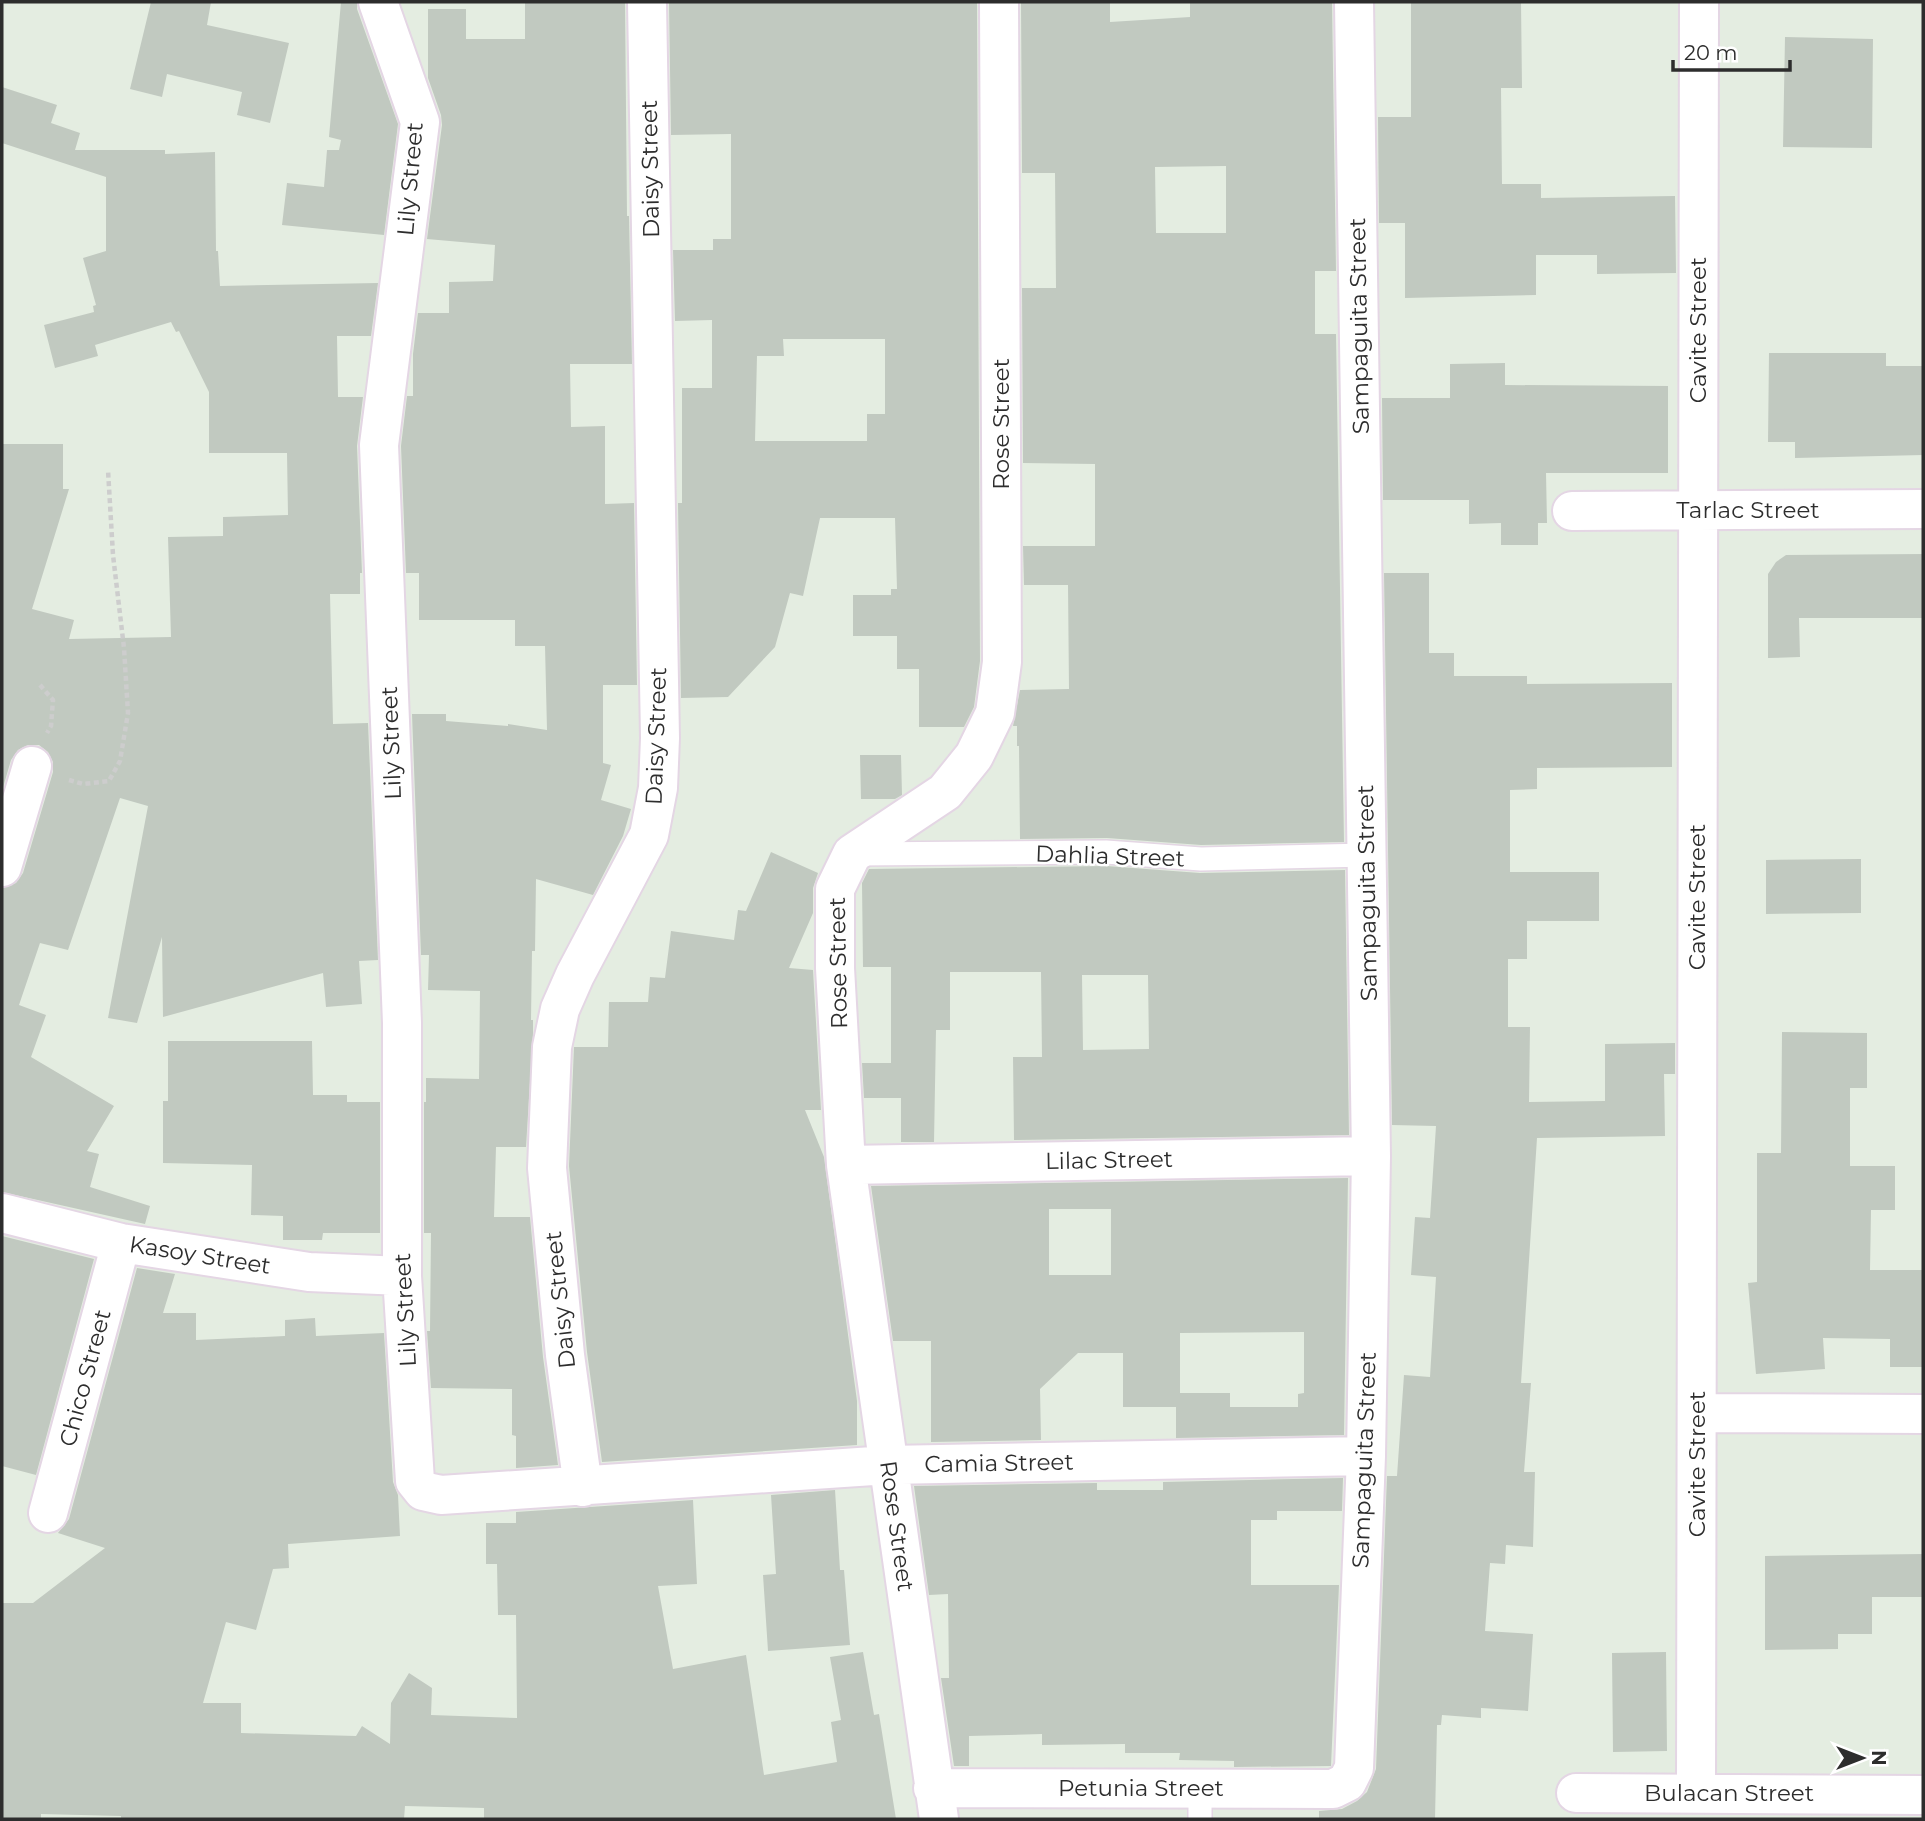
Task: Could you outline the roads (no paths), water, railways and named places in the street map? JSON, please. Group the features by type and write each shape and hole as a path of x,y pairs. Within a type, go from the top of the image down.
{"street":[{"name":"Lily Street","path":"378,2 420,122 379,446 402,1023 402,1276 415,1481 423,1492"},
{"name":"Daisy Street","path":"583,1487 565,1355 547,1168 552,1047 560,1009 575,975 649,835 658,788 660,710 648,2"},
{"name":"Rose Street","path":"936,1804 846,1165 835,968 835,889 852,854 945,792 974,756 995,713 1002,662 999,2"},
{"name":"Sampaguita Street","path":"1347,1782 1354,1768 1366,1456 1371,1156 1353,2"},
{"name":"Cavite Street","path":"1696,1792 1699,2"},
{"name":"Tarlac Street","path":"1572,511 1923,509"},
{"path":"2,867 32,766"},
{"name":"Lilac Street","path":"846,1165 1371,1156"},
{"name":"Kasoy Street","path":"2,1213 121,1243 309,1272 402,1276"},
{"name":"Chico Street","path":"48,1513 121,1243"},
{"path":"1697,1413 1923,1414"},
{"name":"Camia Street","path":"423,1492 441,1495 583,1487 888,1465 1366,1456"},
{"name":"Petunia Street","path":"936,1804 1200,1804 1333,1789 1347,1782"},
{"name":"Bulacan Street","path":"1576,1793 1923,1795"}],"lane":[{"name":"Dahlia Street","path":"852,854 1106,852 1201,859 1367,855"}]}
